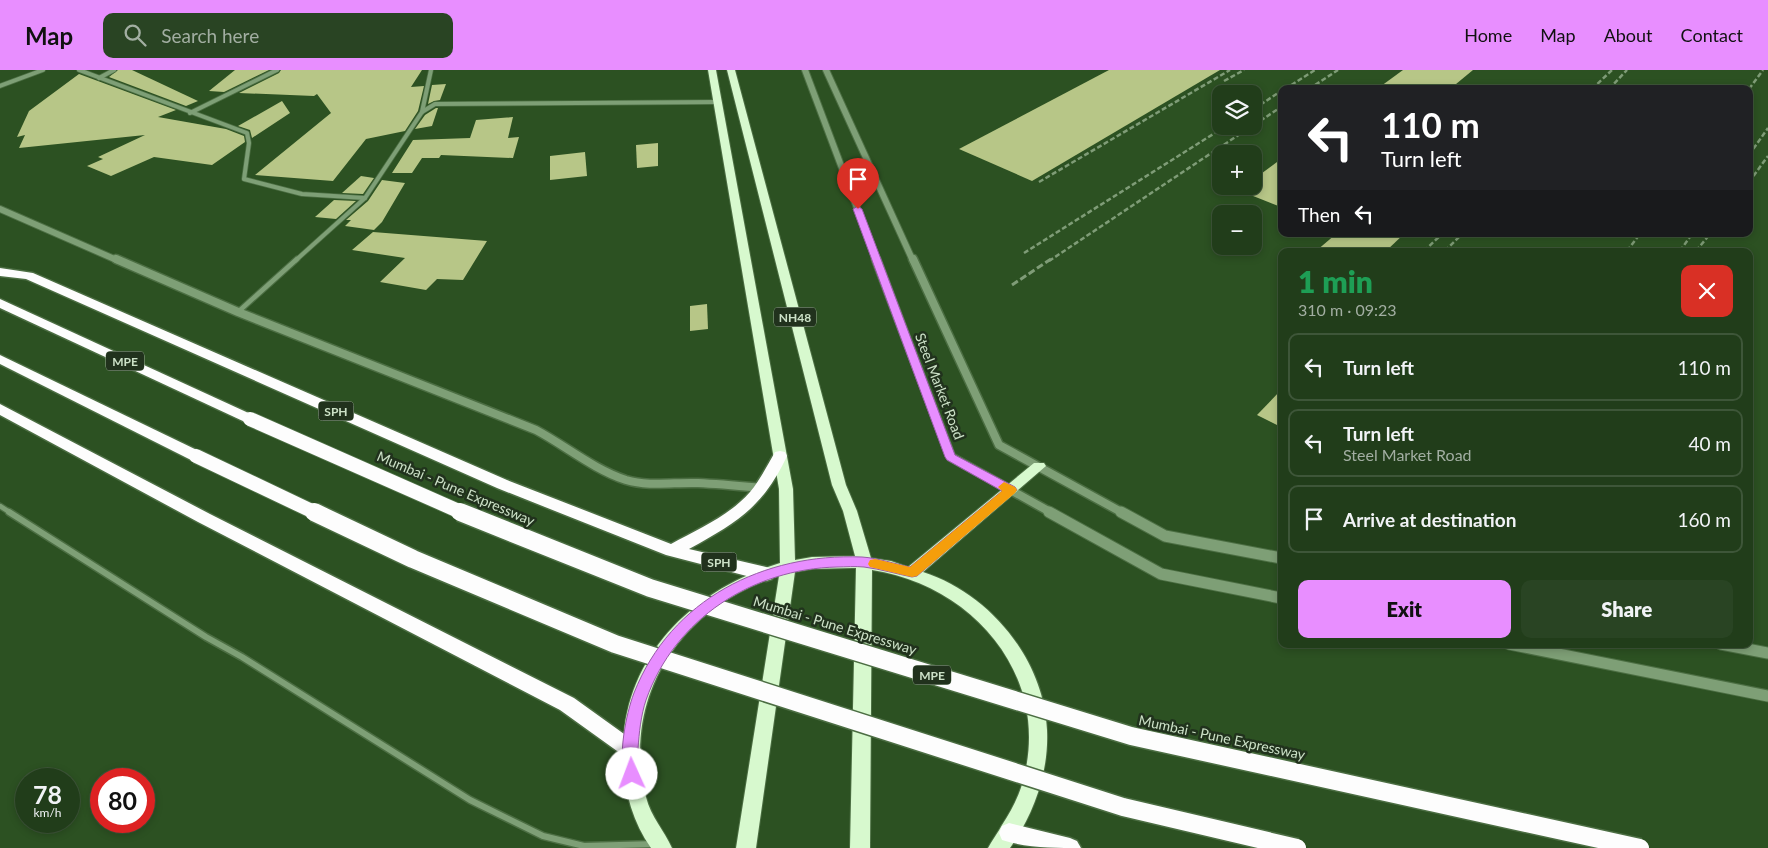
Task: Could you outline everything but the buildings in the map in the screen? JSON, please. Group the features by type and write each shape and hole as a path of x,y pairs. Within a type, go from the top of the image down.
{"highway":[{"name":"NH48","path":"712,70 786,489 788,568"},
{"name":"NH48","path":"731,70 839,485 850,511 864,562"},
{"name":"SPH","path":"0,272 29,276 502,484 672,551 766,574"},
{"name":"Mumbai - Pune Expressway","path":"0,303 250,419 460,512 659,591 1131,736 1640,848"},
{"path":"0,359 196,456 414,559 615,644 1123,807 1297,848"},
{"path":"0,408 204,518 567,704 631,750"},
{"path":"672,551 742,508 763,488 780,456"},
{"path":"912,572 1039,466"},
{"path":"661,846 646,822 632,774 633,726 638,702 646,680 671,640 704,607 744,583 766,574 788,568 834,561 864,562 912,572 952,591 987,618 1014,652 1027,679 1037,715 1038,739 1031,786 1022,810 1004,840 1070,848"},
{"path":"860,848 864,562"},
{"path":"746,848 788,568"}],"street":[{"path":"0,86 43,70"},
{"path":"79,70 247,133 249,138 244,179 302,194 364,198"},
{"path":"99,78 114,70"},
{"path":"190,113 276,70"},
{"path":"238,312 364,198 422,112 431,70"},
{"name":"Steel Market Road","path":"805,70 951,457 1161,574 1278,597"},
{"name":"Steel Market Road","path":"826,70 999,445 1165,536 1278,557"},
{"path":"422,112 435,104 448,103 719,102"},
{"path":"0,209 238,312 536,430 564,445 590,465 627,480 662,484 698,483 763,488"},
{"path":"0,506 206,637 242,657 470,800 543,836 584,846 661,846"},
{"path":"1529,648 1768,696"},
{"path":"1742,648 1768,653"}],"railway":[{"path":"1039,182 1230,70"},
{"path":"1224,81 1244,70"},
{"path":"1291,85 1315,70"},
{"path":"1315,85 1338,70"},
{"path":"1596,85 1612,70"},
{"path":"1613,85 1627,70"},
{"path":"1752,85 1763,70"},
{"path":"1262,104 1278,93"},
{"path":"1262,120 1278,109"},
{"path":"1753,149 1768,128"},
{"path":"1024,253 1212,135"},
{"path":"1049,261 1238,135"},
{"path":"1753,177 1768,156"},
{"path":"1427,248 1439,237"},
{"path":"1448,248 1459,237"},
{"path":"1629,248 1638,237"},
{"path":"1682,248 1690,237"},
{"path":"1698,248 1708,237"},
{"path":"1012,285 1051,259"}],"slow traffic":[{"path":"875,564 912,572 1011,490 1004,487"}],"route":[{"path":"632,774 633,726 638,702 646,680 671,640 704,607 744,583 766,574 811,563 834,561 864,562 912,572 1011,490 951,457 858,209"}]}
